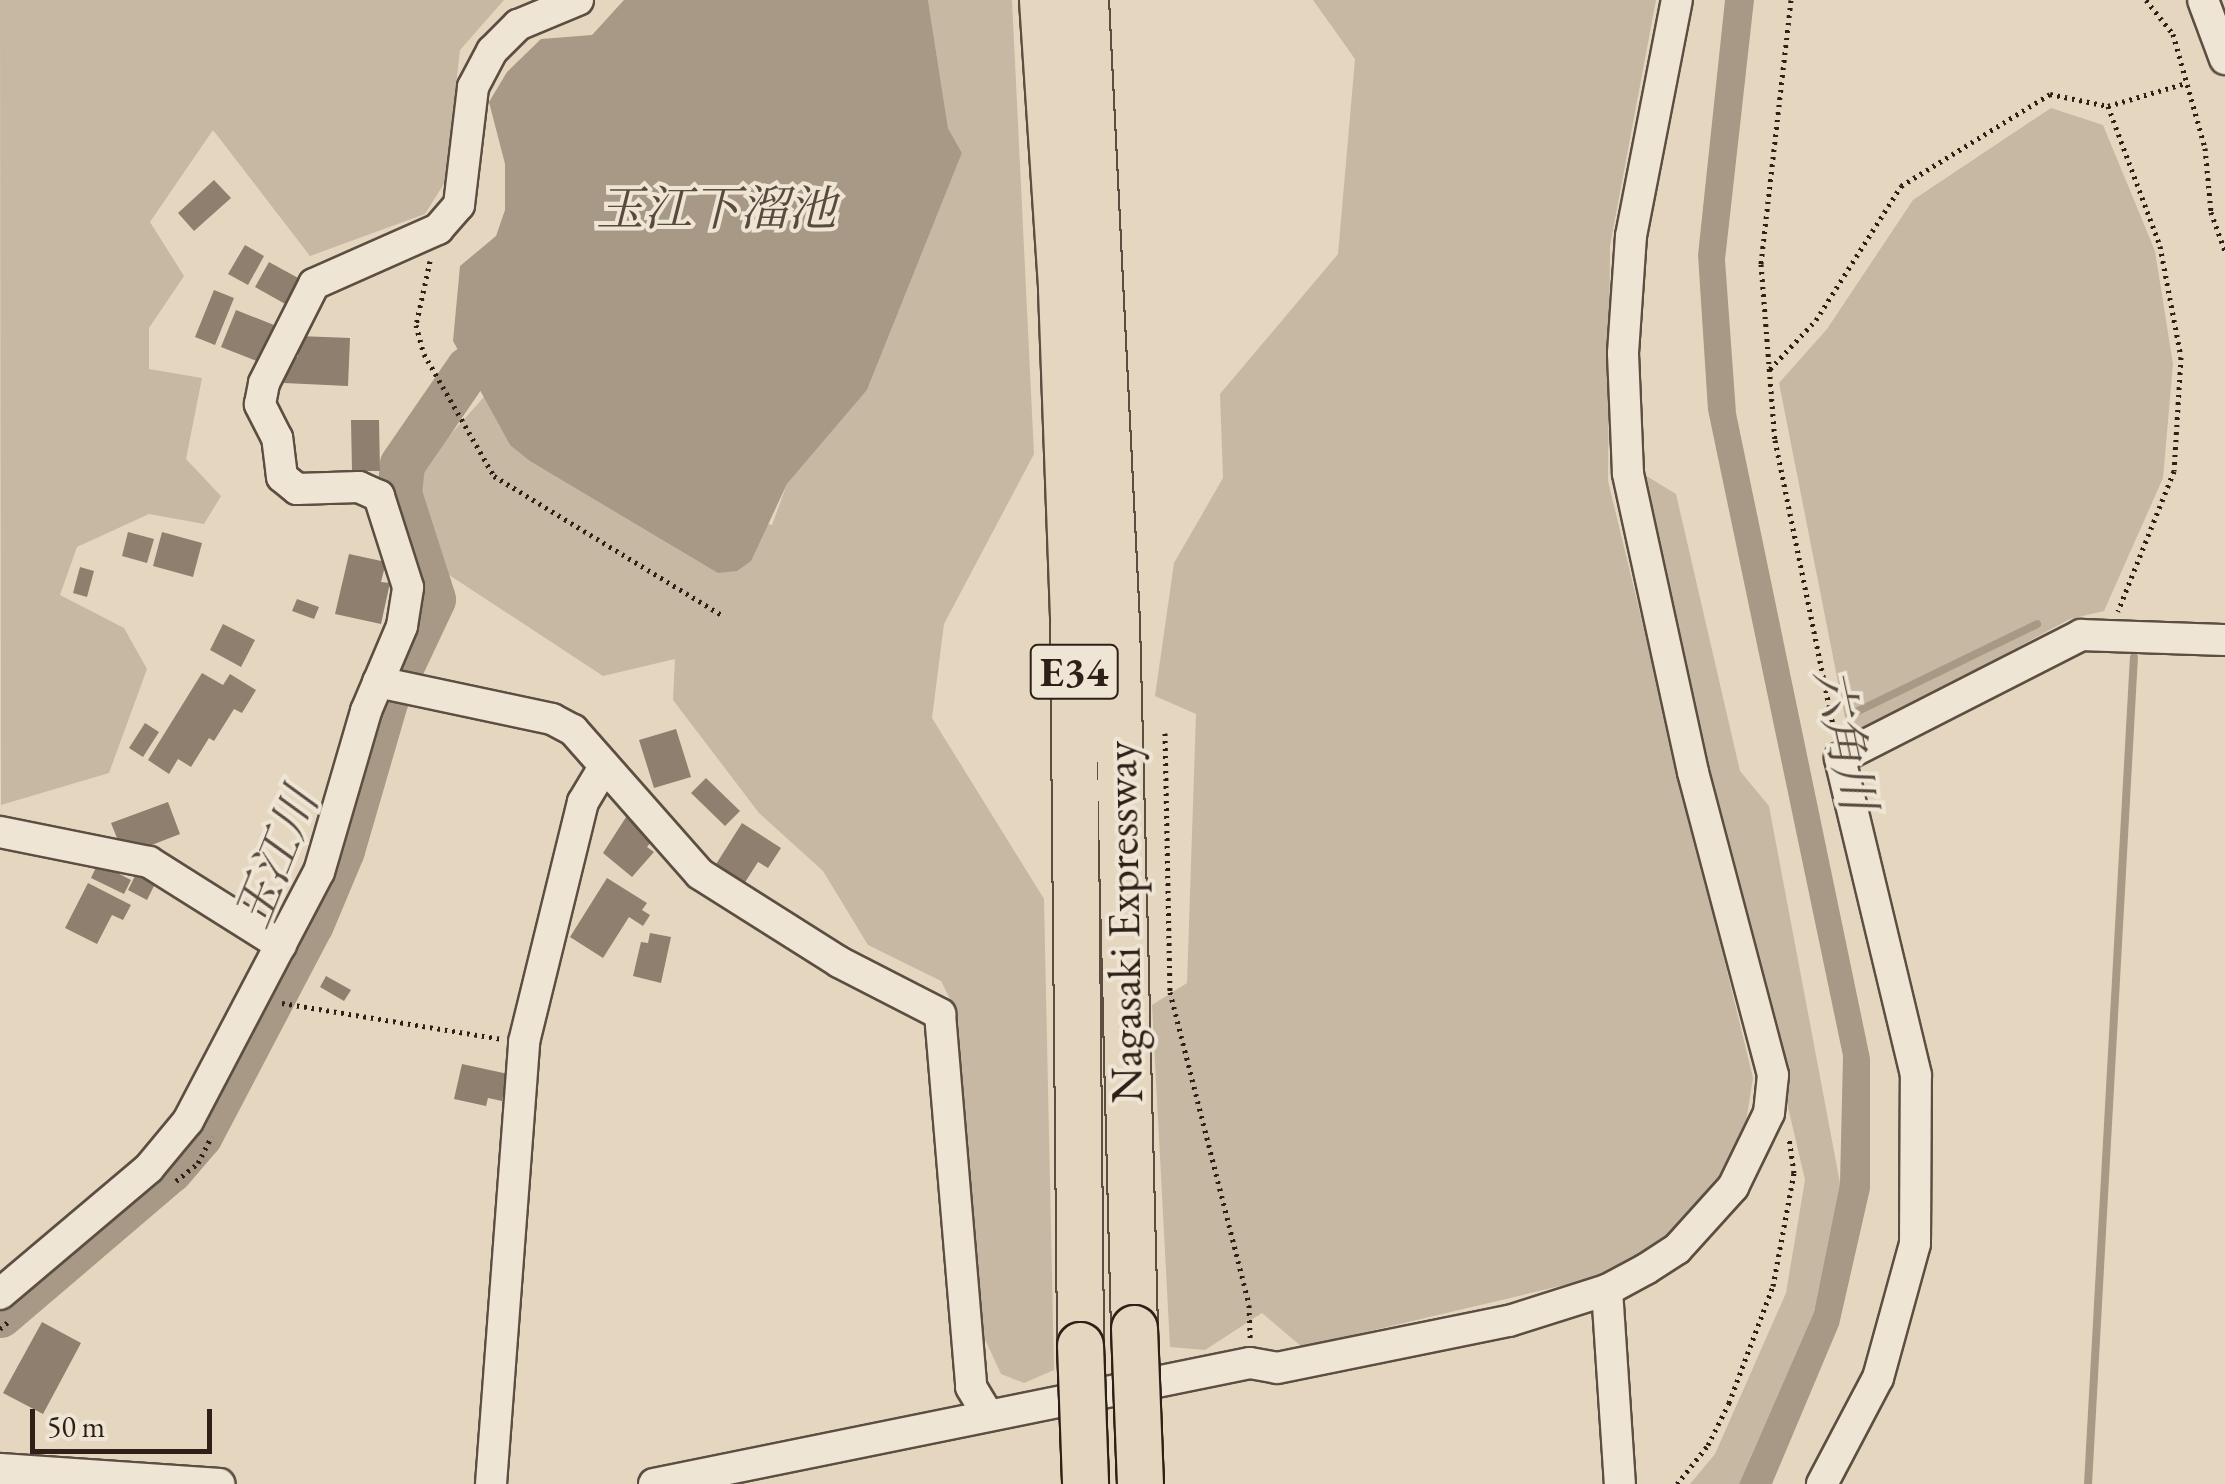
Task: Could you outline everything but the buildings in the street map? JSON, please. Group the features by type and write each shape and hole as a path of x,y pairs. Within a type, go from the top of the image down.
{"highway":[{"name":"Nagasaki Expressway","path":"1042,0 1062,289 1072,604 1084,1484"},
{"name":"Nagasaki Expressway","path":"1086,0 1116,623 1140,1484"}],"street":[{"path":"8,1305 169,1146 319,872 391,686 408,587 380,496 358,486 296,489 282,478 277,438 260,404 264,383 314,284 438,229 459,205 474,87 492,51 518,25 578,0"},
{"path":"654,1484 955,1428 987,1414 1055,1407 1250,1363 1277,1368 1454,1334 1606,1290 1676,1249 1733,1187 1769,1113 1772,1075 1693,772 1628,473 1623,353 1632,236 1677,0"},
{"path":"2203,0 2225,59"},
{"path":"1822,1484 1878,1378 1915,1244 1916,1075 1840,758 2081,635 2225,640"},
{"path":"391,686 552,719 573,730 700,874 838,962 940,1014 971,1388 987,1414"},
{"path":"492,1484 524,1042 583,802 604,769"},
{"path":"0,832 149,862 280,946"},
{"path":"1606,1290 1620,1484"},
{"path":"0,1469 219,1484"}],"path":[{"path":"1791,0 1761,264 1775,440 1840,758"},
{"path":"2146,0 2172,34 2206,148 2211,212 2225,251"},
{"path":"1770,370 1816,320 1900,186 2050,94 2108,106 2186,82"},
{"path":"2108,106 2160,246 2181,357 2174,471 2109,633"},
{"path":"438,229 416,325 424,354 494,476 518,496 723,616"},
{"path":"1164,733 1170,992 1249,1306 1250,1363"},
{"path":"275,1016 284,1000 524,1042"},
{"path":"1678,1484 1708,1446 1730,1403 1774,1286 1794,1173 1772,1075"},
{"path":"168,1188 198,1162 215,1130"},
{"path":"0,1329 8,1305"}],"shaded area":[{"path":"0,0 504,0 460,50 445,182 425,214 310,256 213,130 150,222 184,276 149,328 149,369 202,378 186,459 221,496 204,524 149,514 77,547 60,595 124,628 147,669 109,773 1,805"},
{"path":"928,0 1012,0 1034,454 944,624 932,718 1044,899 1054,1370 1024,1383 1001,1374 983,1335 957,1013 941,981 868,945 823,871 759,813 673,700 675,659 603,676 437,567 413,492 424,464 484,397 510,445 772,525 787,484 867,390 962,153 948,128"},
{"path":"1313,0 1656,0 1610,246 1608,481 1753,1078 1742,1147 1695,1216 1624,1271 1302,1347 1262,1313 1205,1350 1170,1347 1152,1005 1187,983 1196,714 1155,696 1174,563 1223,478 1220,394 1338,254 1355,59"},
{"path":"2051,108 2103,125 2155,251 2173,364 2163,478 2104,611 2070,619 1849,738 1779,383 1827,329 1913,200"},
{"path":"1640,472 1676,494 1740,771 1769,806 1840,1183 1814,1312 1739,1484 1690,1484 1715,1454 1786,1293 1805,1180"}],"water":[{"name":"玉江下溜池","path":"624,0 928,0 948,128 962,153 867,390 787,484 751,561 737,571 718,573 530,461 510,445 453,341 460,266 496,236 505,210 505,164 489,102 507,72 541,39 592,35"},
{"path":"1725,0 1754,0 1725,260 1736,413 1870,1058 1870,1189 1839,1325 1772,1484 1739,1484 1814,1312 1840,1183 1843,1056 1708,410 1698,255"}],"waterway":[{"name":"玉江川","path":"0,1315 170,1170 200,1135 311,924 342,850 386,699 433,599 399,493 402,464 468,368"},
{"name":"六角川","path":"1850,715 2037,624"},
{"path":"2088,1484 2134,657"}]}
